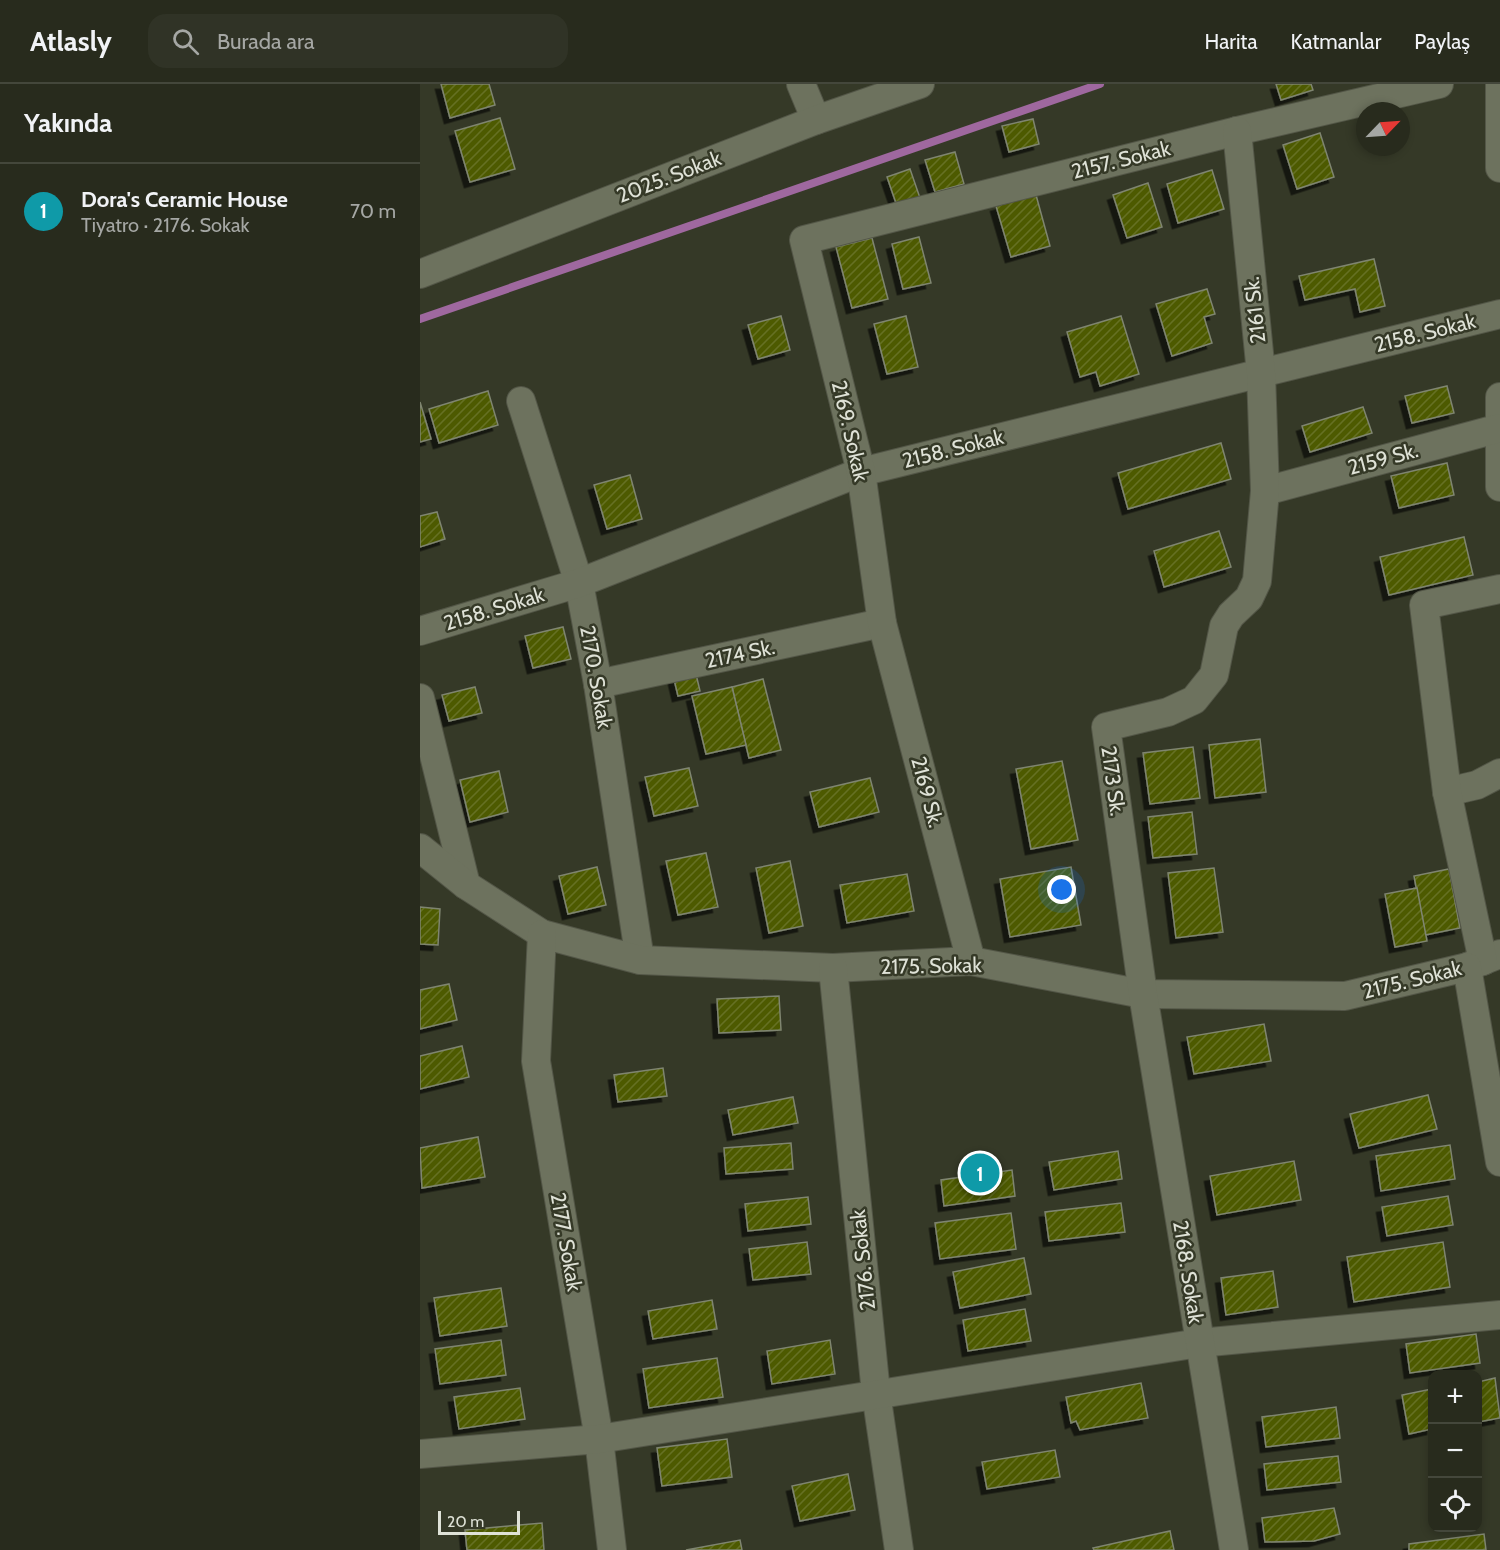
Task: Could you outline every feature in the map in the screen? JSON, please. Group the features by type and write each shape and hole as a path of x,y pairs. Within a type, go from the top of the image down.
{"street":[{"path":"801,84 816,120"},
{"name":"2025. Sokak","path":"420,274 816,120 920,84"},
{"name":"2157. Sokak","path":"804,240 1237,131 1439,84"},
{"path":"1500,84 1500,168"},
{"name":"2161 Sk.","path":"1237,131 1261,373 1265,491 1257,581"},
{"name":"2169. Sokak","path":"804,240 861,472 882,623"},
{"name":"2158. Sokak","path":"420,631 579,583 861,472 1500,314"},
{"path":"1500,398 1500,487"},
{"name":"2170. Sokak","path":"521,401 579,583 598,684 640,960"},
{"name":"2159 Sk.","path":"1265,491 1500,428"},
{"name":"2173 Sk.","path":"1143,994 1106,727 1168,712 1194,700 1214,675 1224,626 1231,615 1249,598 1257,581"},
{"path":"1500,589 1425,605 1447,792 1483,961 1500,1162"},
{"name":"2174 Sk.","path":"598,684 882,623"},
{"name":"2169 Sk.","path":"882,623 971,961"},
{"path":"420,698 465,885"},
{"path":"1447,792 1478,785 1500,773"},
{"name":"2175. Sokak","path":"420,848 465,885 542,934 640,960 832,968 971,961 1143,994 1345,996 1483,961"},
{"name":"2177. Sokak","path":"542,934 536,1061 599,1438 612,1550"},
{"name":"2176. Sokak","path":"832,968 876,1394 899,1550"},
{"name":"2168. Sokak","path":"1143,994 1234,1550"},
{"path":"420,1454 599,1438 1199,1343 1500,1315"}],"building":[{"path":"441,84 489,84 495,105 450,118"},
{"path":"1276,84 1311,84 1313,90 1281,100"},
{"path":"500,118 515,169 470,182 455,131"},
{"path":"1033,119 1039,144 1009,152 1002,126"},
{"path":"1320,133 1334,177 1297,189 1283,145"},
{"path":"955,152 964,184 935,192 925,160"},
{"path":"910,169 920,198 897,206 887,177"},
{"path":"1212,170 1224,209 1178,223 1167,184"},
{"path":"1148,183 1162,227 1127,238 1113,195"},
{"path":"1036,195 1050,246 1011,257 996,206"},
{"path":"919,237 931,283 903,289 892,244"},
{"path":"872,238 888,299 852,308 836,247"},
{"path":"1374,259 1385,306 1360,312 1355,289 1305,300 1299,276"},
{"path":"1207,289 1215,314 1204,317 1212,343 1172,356 1156,304"},
{"path":"781,316 790,350 758,359 748,325"},
{"path":"906,316 918,367 887,374 874,324"},
{"path":"1121,316 1139,374 1100,386 1096,372 1080,377 1067,332"},
{"path":"1447,386 1454,413 1412,423 1405,396"},
{"path":"488,391 498,425 439,443 429,409"},
{"path":"420,402 431,439 420,442"},
{"path":"1363,407 1372,433 1310,452 1302,426"},
{"path":"1221,443 1231,479 1128,509 1118,473"},
{"path":"1447,463 1454,495 1399,508 1391,476"},
{"path":"630,475 642,519 607,529 594,485"},
{"path":"437,512 445,539 420,547 420,516"},
{"path":"1219,531 1231,567 1164,587 1154,551"},
{"path":"1464,537 1473,575 1389,595 1380,557"},
{"path":"563,627 571,659 533,668 525,636"},
{"path":"695,670 700,691 678,696 673,675"},
{"path":"763,679 781,750 749,758 732,687"},
{"path":"475,687 482,713 449,721 442,695"},
{"path":"732,687 746,745 706,754 692,696"},
{"path":"1260,739 1266,792 1215,798 1209,745"},
{"path":"1193,747 1200,798 1150,804 1143,753"},
{"path":"1062,761 1078,840 1031,849 1016,769"},
{"path":"689,768 698,806 654,816 645,777"},
{"path":"499,771 508,812 470,822 460,780"},
{"path":"870,778 879,812 819,827 810,792"},
{"path":"1192,812 1197,854 1153,858 1148,817"},
{"path":"706,853 718,907 678,915 666,861"},
{"path":"790,861 803,926 769,933 756,868"},
{"path":"597,867 606,905 568,914 559,876"},
{"path":"1071,867 1081,925 1010,937 1000,879"},
{"path":"1214,868 1223,932 1176,938 1168,873"},
{"path":"1449,869 1460,928 1425,935 1414,876"},
{"path":"907,874 914,911 847,923 840,885"},
{"path":"1417,888 1427,941 1395,947 1385,894"},
{"path":"420,907 440,909 438,945 420,944"},
{"path":"449,984 457,1020 420,1029 420,990"},
{"path":"779,996 781,1030 719,1033 717,999"},
{"path":"1264,1024 1271,1061 1194,1074 1187,1037"},
{"path":"462,1046 469,1077 420,1089 420,1056"},
{"path":"663,1068 667,1096 618,1102 614,1075"},
{"path":"1428,1095 1437,1129 1359,1148 1350,1114"},
{"path":"793,1097 798,1123 733,1135 728,1110"},
{"path":"478,1137 485,1177 422,1188 420,1148"},
{"path":"791,1143 793,1169 726,1174 724,1148"},
{"path":"1450,1145 1455,1179 1381,1191 1376,1156"},
{"path":"1118,1151 1122,1179 1054,1190 1049,1162"},
{"path":"1294,1161 1301,1200 1217,1215 1210,1176"},
{"path":"1012,1170 1015,1196 944,1206 941,1180"},
{"path":"1448,1196 1453,1225 1387,1236 1382,1207"},
{"path":"808,1197 811,1224 748,1231 745,1204"},
{"path":"1121,1203 1125,1232 1049,1241 1045,1212"},
{"path":"1011,1213 1016,1249 940,1259 935,1223"},
{"path":"807,1242 811,1274 753,1280 749,1249"},
{"path":"1443,1242 1450,1287 1354,1302 1347,1257"},
{"path":"1024,1258 1031,1294 960,1308 953,1272"},
{"path":"1273,1271 1278,1307 1226,1315 1221,1278"},
{"path":"501,1288 507,1326 440,1336 434,1298"},
{"path":"712,1300 717,1329 653,1339 648,1311"},
{"path":"1025,1309 1031,1341 968,1351 963,1320"},
{"path":"1476,1334 1480,1363 1410,1373 1406,1344"},
{"path":"501,1340 506,1375 440,1384 435,1349"},
{"path":"830,1340 835,1374 772,1384 767,1351"},
{"path":"717,1358 723,1397 649,1408 643,1369"},
{"path":"1495,1378 1500,1418 1482,1421 1482,1381"},
{"path":"1141,1383 1148,1418 1080,1430 1076,1421 1071,1423 1066,1397"},
{"path":"520,1388 525,1419 459,1429 454,1397"},
{"path":"1428,1390 1428,1430 1409,1434 1402,1395"},
{"path":"1336,1407 1340,1438 1266,1447 1262,1417"},
{"path":"727,1439 732,1477 662,1486 657,1448"},
{"path":"1055,1450 1060,1477 987,1489 982,1462"},
{"path":"1338,1456 1341,1482 1267,1490 1264,1464"},
{"path":"848,1474 855,1510 800,1521 792,1486"},
{"path":"1334,1508 1340,1534 1314,1541 1265,1542 1262,1518"},
{"path":"542,1523 544,1550 467,1550 465,1530"},
{"path":"1170,1531 1174,1550 1094,1550 1093,1548"},
{"path":"1484,1534 1486,1550 1409,1550 1409,1544"},
{"path":"740,1540 742,1550 686,1550"}],"waterway":[{"path":"420,319 1100,84"}],"place":[{"name":"Dora's Ceramic House","path":"980,1173"}]}
